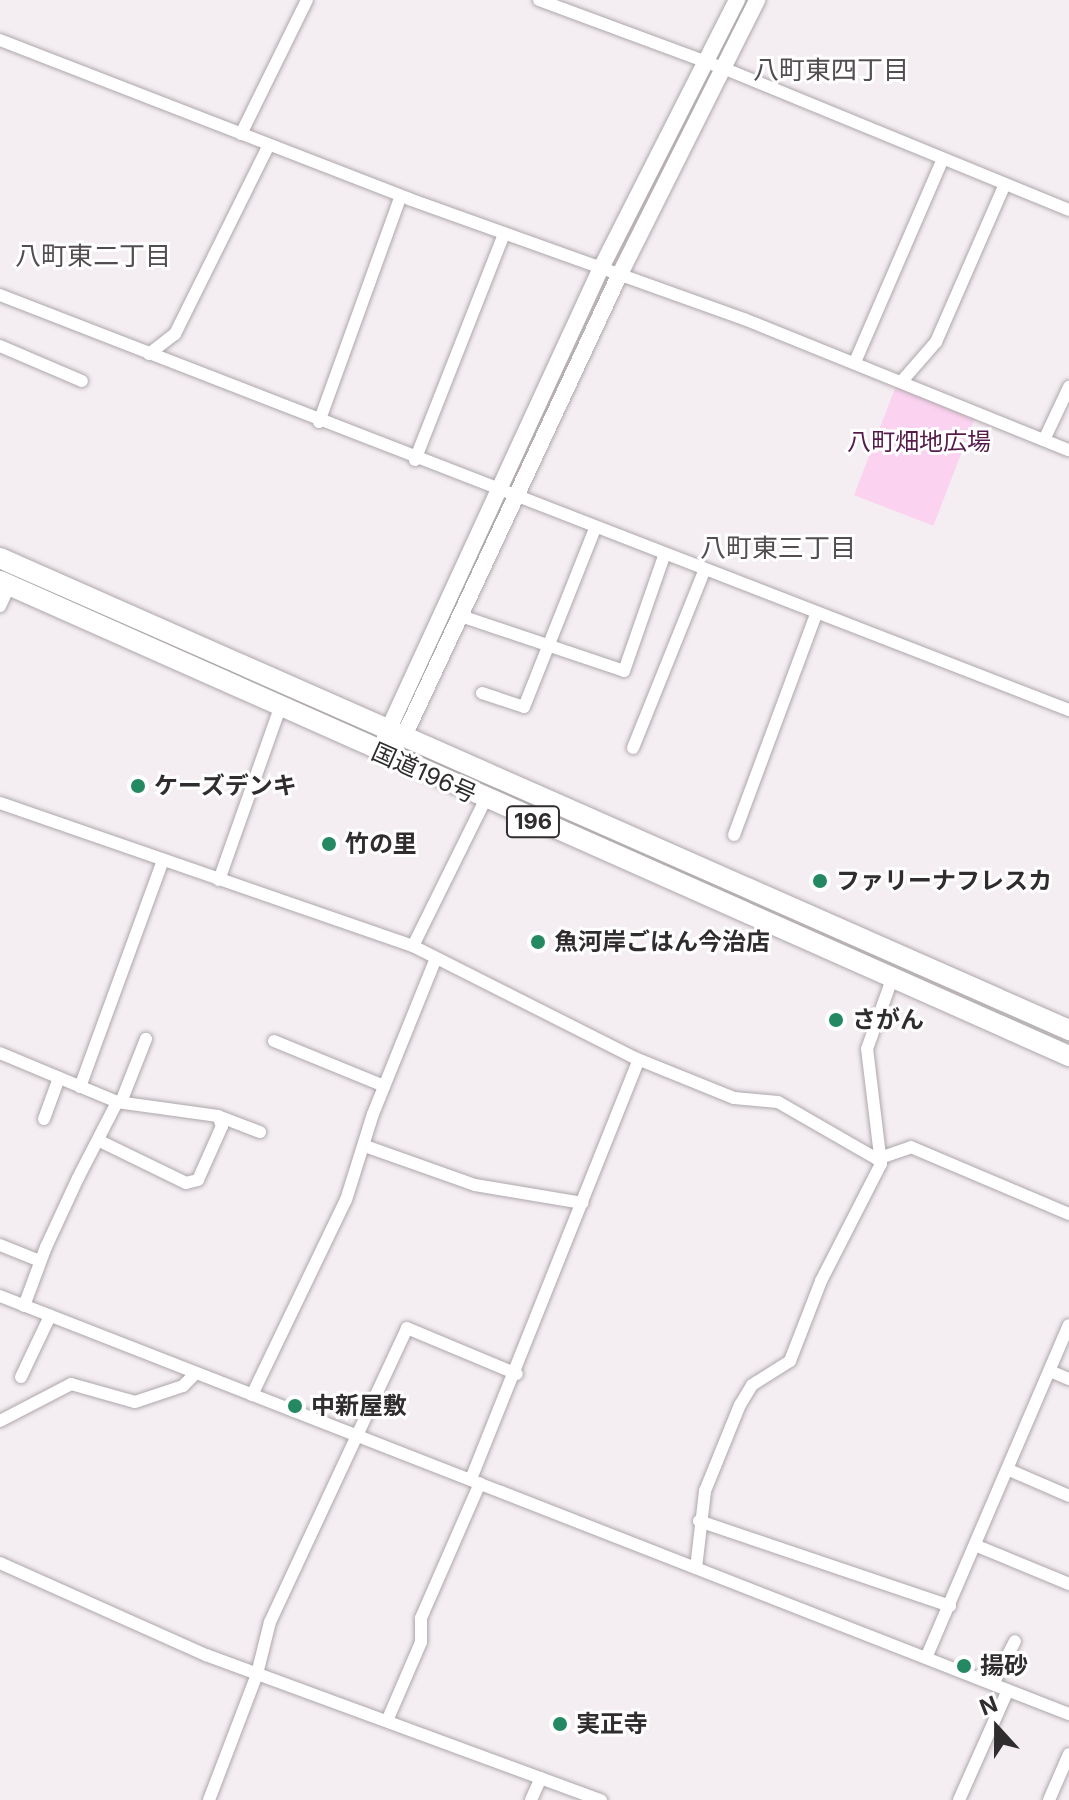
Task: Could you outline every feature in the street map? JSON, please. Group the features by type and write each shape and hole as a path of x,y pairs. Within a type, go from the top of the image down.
{"highway":[{"name":"国道196号","path":"0,558 1069,1030"},
{"name":"国道196号","path":"5,583 485,800 1069,1056"}],"street":[{"path":"241,134 307,0"},
{"path":"539,0 707,61 1004,186 1069,210"},
{"path":"395,732 461,616 600,270 737,0"},
{"path":"384,755 508,495 757,0"},
{"path":"0,40 618,278 855,362 1069,450"},
{"path":"149,354 175,334 269,145"},
{"path":"855,362 943,159"},
{"path":"902,381 936,342 1004,186"},
{"path":"319,422 401,196"},
{"path":"415,460 504,234"},
{"path":"0,295 415,460 1069,710"},
{"path":"0,346 82,381"},
{"path":"1044,440 1069,387"},
{"path":"482,693 524,707 595,529"},
{"path":"461,616 624,671 664,556"},
{"path":"633,748 704,571"},
{"path":"0,606 5,583"},
{"path":"734,835 816,614"},
{"path":"219,880 280,708"},
{"path":"413,946 485,800"},
{"path":"0,803 413,946 639,1060 734,1098 778,1102 880,1156 911,1147 1069,1214"},
{"path":"80,1087 163,860"},
{"path":"252,1395 346,1200 384,1086 436,958"},
{"path":"696,1568 699,1521 740,1405 752,1385 790,1361 880,1156 867,1049 892,979"},
{"path":"24,1306 40,1261 119,1102 146,1039"},
{"path":"274,1041 384,1086"},
{"path":"0,1053 119,1102 218,1116 260,1132"},
{"path":"387,1721 421,1642 421,1618 639,1060"},
{"path":"44,1119 59,1078"},
{"path":"98,1140 186,1183 198,1180 222,1126 218,1116"},
{"path":"365,1146 475,1185 583,1203"},
{"path":"0,1245 40,1261"},
{"path":"0,1296 1069,1714"},
{"path":"21,1377 50,1316"},
{"path":"926,1658 977,1546 1069,1325"},
{"path":"209,1800 257,1674 270,1622 407,1328 517,1374"},
{"path":"1050,1371 1069,1379"},
{"path":"0,1421 71,1384 135,1402 183,1386 196,1373"},
{"path":"1009,1470 1069,1496"},
{"path":"699,1521 950,1606"},
{"path":"977,1546 1069,1584"},
{"path":"0,1563 60,1594 257,1674 601,1800"},
{"path":"993,1684 1015,1641"},
{"path":"959,1800 1008,1690"},
{"path":"1049,1800 1069,1754"},
{"path":"531,1800 541,1778"}],"green space":[{"name":"八町畑地広場","path":"896,386 975,416 933,526 854,495"}],"place":[{"name":"ケーズデンキ","path":"138,786"},
{"name":"竹の里","path":"329,844"},
{"name":"ファリーナフレスカ","path":"820,881"},
{"name":"魚河岸ごはん今治店","path":"538,942"},
{"name":"さがん","path":"836,1020"},
{"name":"中新屋敷","path":"295,1406"},
{"name":"揚砂","path":"964,1666"},
{"name":"実正寺","path":"560,1724"}],"district":[{"name":"八町東四丁目","path":"831,70"},
{"name":"八町東二丁目","path":"93,256"},
{"name":"八町東三丁目","path":"778,548"}]}
